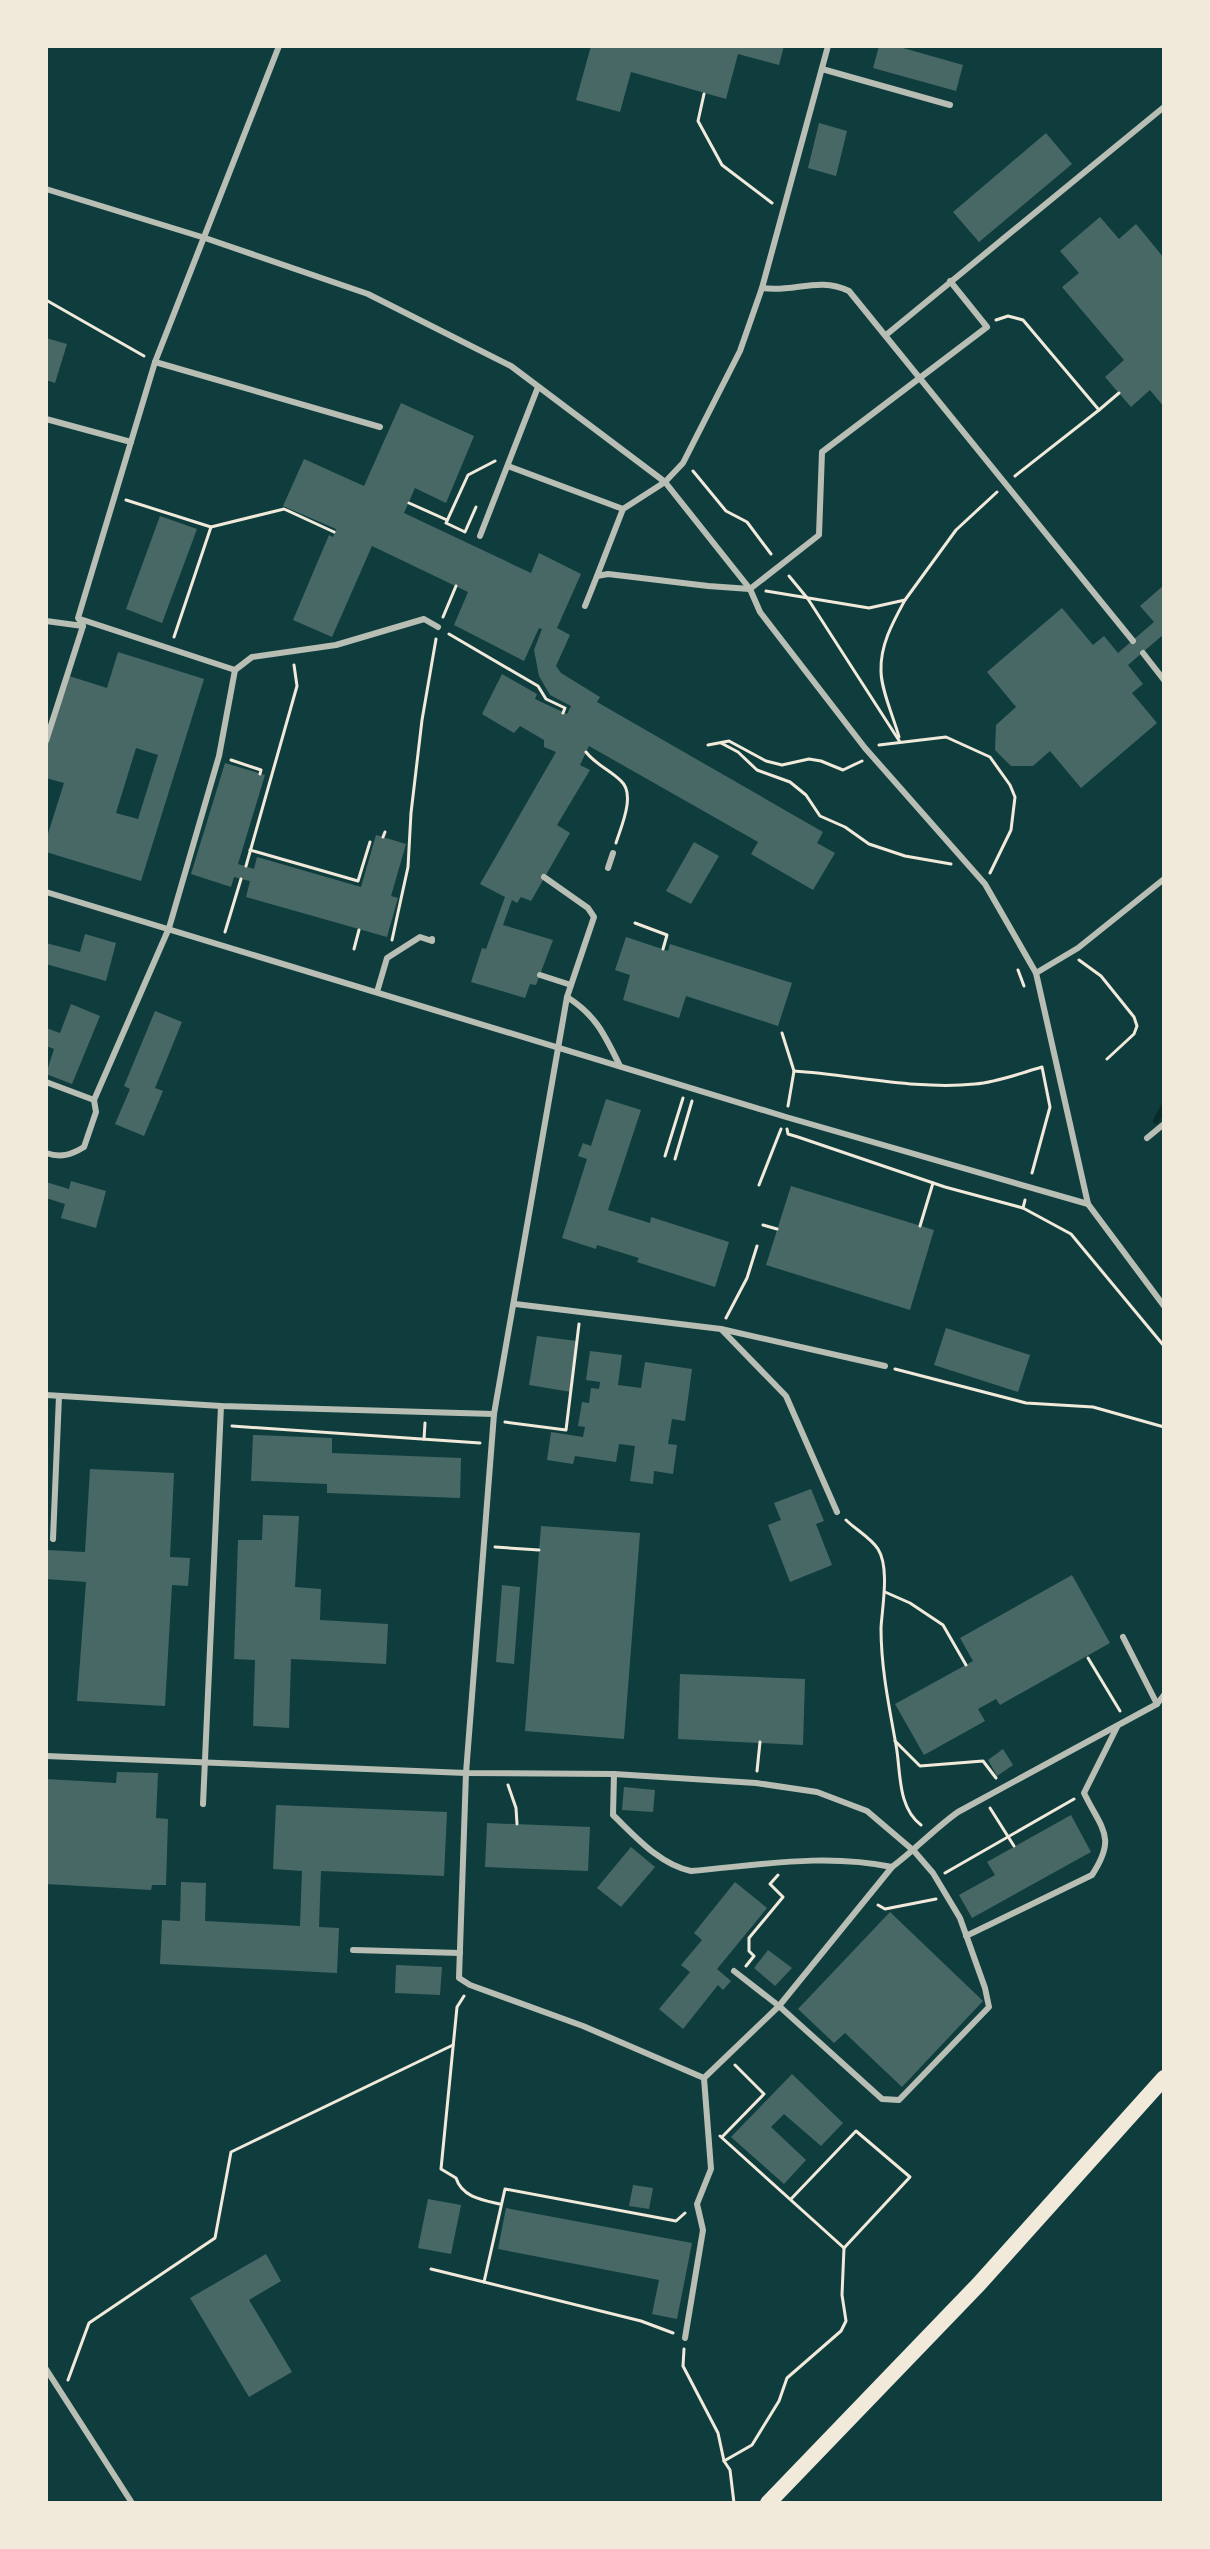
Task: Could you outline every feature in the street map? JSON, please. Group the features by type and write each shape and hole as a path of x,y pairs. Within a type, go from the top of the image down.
{"main road":[{"path":"768,2503 978,2285 1164,2078"}],"lane":[{"path":"46,741 83,626 78,618 155,362 279,46"},
{"path":"585,606 623,509 665,482 683,463 740,351 762,288 828,46"},
{"path":"822,69 950,105"},
{"path":"886,335 1164,107"},
{"path":"46,189 205,238 368,294 511,366 665,482 750,589 760,612 865,748 985,884 1036,973 1088,1204 1164,1306"},
{"path":"597,576 608,574 750,589 819,535 822,452 987,327 950,281"},
{"path":"762,288 791,289 813,284 834,284 849,291 1133,641"},
{"path":"155,362 380,427"},
{"path":"480,536 538,387"},
{"path":"46,419 131,442"},
{"path":"508,466 623,509"},
{"path":"78,618 235,670"},
{"path":"46,1153 68,1156 84,1147 96,1112 94,1100 169,928 219,756 235,670 252,657 336,645 424,619 438,627"},
{"path":"46,621 83,626"},
{"path":"1143,653 1164,680"},
{"path":"608,868 613,853"},
{"path":"544,877 588,908 594,917 567,997 494,1414 466,1773 459,1978 470,1985 583,2026 704,2078"},
{"path":"1036,973 1078,948 1164,879"},
{"path":"46,892 786,1117 1088,1204"},
{"path":"377,992 387,958 420,937 432,939"},
{"path":"540,975 571,985"},
{"path":"567,997 588,1010 620,1066"},
{"path":"46,1082 94,1100"},
{"path":"1147,1138 1164,1124"},
{"path":"515,1304 721,1329 885,1366"},
{"path":"721,1329 786,1396 837,1512"},
{"path":"46,1395 221,1406 494,1414"},
{"path":"53,1539 59,1396"},
{"path":"203,1804 221,1406"},
{"path":"1123,1637 1157,1704"},
{"path":"685,2338 703,2230 697,2204 711,2169 704,2078 779,2006 892,1867 914,1851 932,1831 958,1812 1157,1704 1164,1695"},
{"path":"966,1936 1092,1875 1104,1856 1107,1839 1084,1793 1118,1725"},
{"path":"46,1756 466,1773 614,1774 756,1783 817,1792 867,1811 914,1851 936,1878 960,1918 989,2007 899,2100 882,2099 779,2006 736,1974"},
{"path":"614,1774 613,1815 667,1862 691,1871 823,1859 892,1867"},
{"path":"353,1950 460,1953"},
{"path":"46,2369 132,2503"}],"path":[{"path":"704,94 698,121 722,165 782,211"},
{"path":"46,300 155,362"},
{"path":"987,327 1008,316 1023,320 1099,410"},
{"path":"900,742 881,672 884,647 905,600 956,530 1006,483 1119,393"},
{"path":"477,504 465,532 446,523 468,475 495,461 489,475"},
{"path":"683,463 696,473 726,511 747,522 808,599 900,742"},
{"path":"115,496 211,527 284,509 334,532"},
{"path":"409,503 447,520"},
{"path":"170,648 211,527"},
{"path":"387,958 408,867 422,720 438,627 456,586"},
{"path":"750,589 869,608 905,600"},
{"path":"438,627 538,686 546,699 566,708"},
{"path":"246,866 297,686 292,653"},
{"path":"865,748 946,737 990,757 1015,797 1011,830 985,884"},
{"path":"708,745 729,741 766,761 782,765 809,759 843,770 869,760"},
{"path":"721,743 738,752 757,770 790,782 806,795 820,816 845,827 869,844 905,856 950,863"},
{"path":"586,752 593,761 624,783 628,791 613,853"},
{"path":"219,756 261,770 260,774"},
{"path":"383,837 385,832"},
{"path":"250,850 358,881 370,842"},
{"path":"941,851 958,873"},
{"path":"222,944 241,879"},
{"path":"635,923 667,935 663,949"},
{"path":"354,949 359,930"},
{"path":"1078,948 1079,962 1101,976 1134,1017 1137,1026 1134,1034 1107,1059"},
{"path":"1015,961 1025,988"},
{"path":"759,1185 786,1117 794,1071 782,1033"},
{"path":"794,1071 931,1086 979,1084 1042,1067 1050,1107 1023,1208"},
{"path":"665,1156 687,1087"},
{"path":"675,1159 696,1089"},
{"path":"786,1117 788,1134 933,1183 1023,1208 1071,1234 1164,1346"},
{"path":"920,1226 933,1183"},
{"path":"763,1225 777,1229"},
{"path":"721,1329 747,1278 757,1246"},
{"path":"503,1430 504,1421 566,1430 581,1312"},
{"path":"885,1366 1026,1403 1093,1407 1164,1427"},
{"path":"220,1425 491,1444"},
{"path":"837,1512 879,1550 885,1592 881,1627 884,1684 895,1741 898,1778 905,1801 917,1822 932,1831"},
{"path":"484,1546 539,1550"},
{"path":"885,1592 910,1603 943,1625 966,1665"},
{"path":"1088,1658 1127,1721"},
{"path":"895,1741 920,1766 983,1761 1004,1788"},
{"path":"756,1783 760,1742"},
{"path":"503,1773 516,1808 517,1824"},
{"path":"936,1878 1084,1793"},
{"path":"984,1798 1014,1846"},
{"path":"736,1974 754,1956 749,1951 749,1938 783,1897 770,1884 787,1863"},
{"path":"867,1899 885,1909 947,1896"},
{"path":"470,1985 457,2007 441,2169 456,2178 459,2187 474,2198 500,2204"},
{"path":"62,2395 89,2323 215,2238 231,2152 453,2045"},
{"path":"722,2137 764,2094 726,2056"},
{"path":"724,2461 752,2445 779,2401 787,2378 841,2331 846,2321 842,2295 844,2248 910,2177 856,2131 791,2199"},
{"path":"708,2134 722,2137 844,2248"},
{"path":"484,2282 505,2189 676,2221 697,2204"},
{"path":"431,2269 641,2321 685,2338 683,2366 718,2433 724,2461 730,2470 734,2503"}],"building":[{"path":"591,46 784,46 779,65 738,54 726,99 631,72 620,112 576,100"},
{"path":"879,46 896,46 963,65 956,91 873,68"},
{"path":"819,123 847,131 836,176 808,168"},
{"path":"1046,133 1072,164 979,242 953,212"},
{"path":"1100,217 1119,239 1136,224 1164,258 1164,407 1150,390 1131,407 1105,377 1124,360 1062,287 1079,273 1060,251"},
{"path":"46,338 67,344 55,383 46,380"},
{"path":"401,403 474,436 446,503 415,488 404,513 531,573 539,553 581,574 557,628 570,635 556,666 561,673 600,697 597,702 823,832 817,843 835,853 813,890 751,854 758,842 589,746 580,765 590,770 557,825 570,833 531,901 521,897 517,903 512,900 503,925 553,940 536,985 530,984 525,998 471,982 482,948 486,949 505,897 480,884 556,752 544,747 544,740 520,726 514,733 482,714 502,674 537,694 535,699 567,714 571,706 550,695 539,676 534,650 542,629 539,628 524,661 454,625 468,592 372,546 332,637 293,620 329,535 333,537 336,529 283,506 304,459 364,486"},
{"path":"160,516 197,529 162,623 126,609"},
{"path":"1164,585 1164,634 1128,665 1143,684 1132,693 1157,723 1081,788 1050,751 1033,766 1011,766 995,750 996,725 1016,707 987,672 1062,608 1093,645 1104,636 1118,653 1154,622 1140,606"},
{"path":"118,652 204,679 141,881 46,852 46,840 64,783 46,778 46,749 69,676 107,688","holes":["136,748 158,755 138,819 116,813"]},
{"path":"225,763 265,775 238,864 254,869 257,857 361,887 376,835 406,844 391,896 398,898 387,937 246,897 250,881 234,877 231,887 191,874"},
{"path":"694,842 719,856 691,904 666,891"},
{"path":"85,934 116,943 106,981 46,964 46,943 80,952"},
{"path":"626,937 668,951 670,944 792,983 778,1026 686,996 679,1018 623,1000 630,975 615,970"},
{"path":"71,1004 100,1016 72,1084 46,1074 54,1049 46,1046 46,1028 60,1033"},
{"path":"155,1011 182,1022 155,1088 163,1091 144,1136 115,1124 130,1089 124,1086"},
{"path":"606,1099 641,1110 608,1210 650,1223 651,1217 729,1242 715,1287 637,1262 639,1258 562,1238 587,1159 578,1156 583,1143 591,1146"},
{"path":"71,1181 106,1191 96,1228 61,1218 65,1204 46,1198 46,1182 69,1189"},
{"path":"791,1186 934,1230 910,1310 766,1265"},
{"path":"946,1328 1030,1355 1018,1392 934,1365"},
{"path":"537,1336 577,1341 571,1392 529,1385"},
{"path":"590,1351 622,1355 618,1385 641,1388 645,1362 692,1369 685,1421 672,1419 668,1444 677,1445 673,1474 654,1471 653,1484 630,1481 635,1446 619,1444 616,1462 575,1456 573,1464 547,1460 551,1432 583,1437 585,1427 578,1426 582,1402 589,1403 591,1388 599,1389 600,1382 586,1380"},
{"path":"253,1435 332,1438 332,1453 461,1458 460,1498 327,1493 327,1484 251,1481"},
{"path":"90,1469 174,1473 170,1557 190,1558 188,1586 172,1585 165,1706 77,1701 86,1582 46,1579 46,1550 85,1552"},
{"path":"811,1489 824,1521 816,1524 832,1565 790,1582 768,1525 781,1520 774,1503"},
{"path":"263,1515 299,1516 295,1587 321,1589 320,1620 388,1624 386,1664 291,1659 289,1728 253,1726 255,1660 234,1659 238,1540 262,1540"},
{"path":"541,1526 640,1533 624,1739 525,1731"},
{"path":"1072,1575 1110,1643 1000,1705 996,1699 978,1709 985,1721 924,1755 895,1704 973,1661 960,1638"},
{"path":"502,1585 520,1587 514,1664 496,1662"},
{"path":"680,1674 805,1679 803,1745 678,1739"},
{"path":"1003,1749 1013,1765 997,1776 988,1760"},
{"path":"117,1772 158,1773 156,1818 168,1819 166,1885 152,1885 151,1890 46,1884 46,1779 116,1783"},
{"path":"624,1787 655,1790 653,1812 622,1810"},
{"path":"276,1805 447,1812 444,1876 321,1871 319,1927 339,1928 337,1973 160,1964 162,1920 180,1921 181,1882 206,1883 205,1921 300,1926 302,1871 273,1869"},
{"path":"1071,1815 1091,1852 972,1918 959,1895 995,1875 987,1862"},
{"path":"487,1823 590,1827 588,1871 485,1867"},
{"path":"631,1847 655,1867 621,1907 597,1888"},
{"path":"735,1882 767,1908 717,1969 731,1981 723,1990 718,1985 683,2029 659,2009 690,1972 681,1965 702,1940 694,1933"},
{"path":"890,1912 983,2001 902,2087 845,2033 834,2043 798,2009"},
{"path":"768,1950 792,1968 775,1986 754,1968"},
{"path":"396,1965 442,1967 440,1995 395,1993"},
{"path":"792,2074 843,2123 821,2146 784,2114 771,2127 806,2160 784,2184 731,2137"},
{"path":"633,2185 653,2188 649,2209 629,2206"},
{"path":"428,2199 461,2205 451,2254 418,2248"},
{"path":"506,2208 692,2243 677,2319 652,2314 659,2280 498,2249"},
{"path":"266,2254 281,2281 249,2300 292,2372 249,2397 190,2298"}],"waterway":[{"path":"1156,1121 1164,1106"}]}
